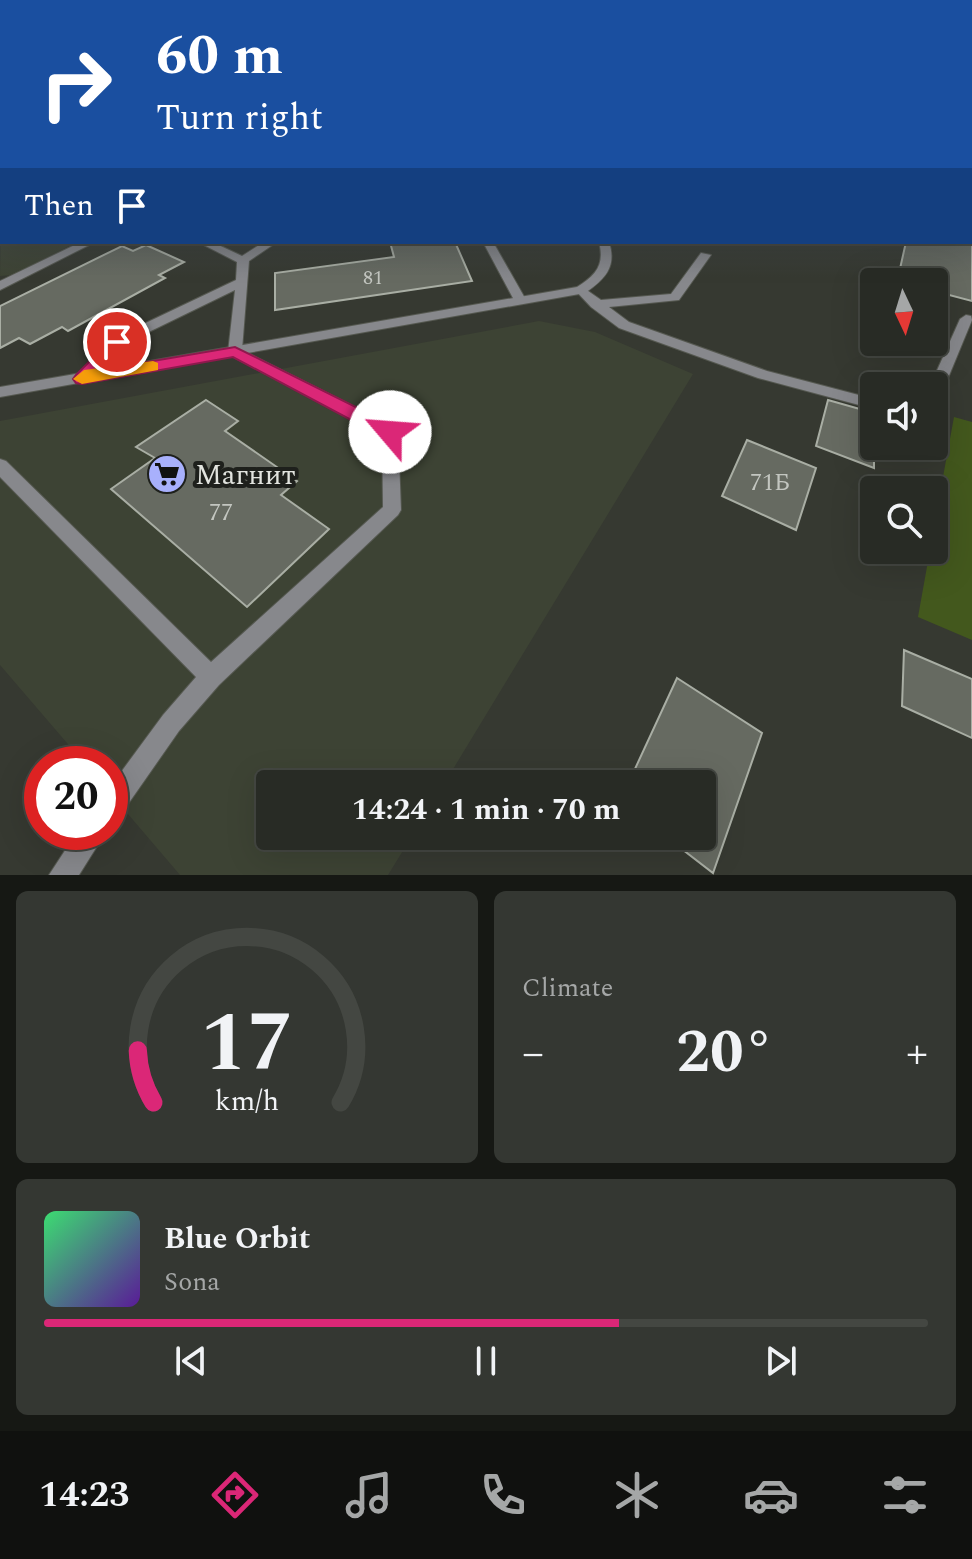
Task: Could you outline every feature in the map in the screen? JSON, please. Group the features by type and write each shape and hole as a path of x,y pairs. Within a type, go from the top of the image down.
{"street":[{"path":"0,286 86,244"},
{"path":"207,244 243,260"},
{"path":"243,260 269,244"},
{"path":"489,244 520,300"},
{"path":"0,392 581,290 604,275 608,261 604,244"},
{"path":"595,304 675,297 705,255"},
{"path":"235,352 243,260"},
{"path":"82,379 117,342 242,282"},
{"path":"581,290 624,325 763,375 860,400"},
{"path":"944,372 966,319"},
{"path":"128,783 171,723 211,677 392,510 390,432 235,352"},
{"path":"0,466 211,677"},
{"path":"63,875 80,850"}],"shaded area":[{"path":"1,244 72,244 15,275 0,276"},
{"path":"539,321 595,332 693,374 453,770 256,770 256,850 403,850 388,875 180,875 128,814 128,746 70,746 0,665 0,421"}],"green space":[{"path":"954,417 972,422 972,640 918,617 927,564 948,564 948,476 943,476"}],"building":[{"path":"391,244 456,244 472,281 275,310 275,273 394,257"},
{"path":"906,244 972,244 972,301 948,295 948,268 900,268"},
{"path":"146,245 184,262 159,275 165,278 68,331 62,327 30,344 19,338 0,348 0,306 122,246 133,251"},
{"path":"206,400 238,421 225,431 297,481 281,495 329,529 247,607 111,489 155,458 136,447"},
{"path":"828,400 860,409 860,460 874,460 874,468 816,446"},
{"path":"747,440 816,468 796,530 722,496"},
{"path":"904,650 972,679 972,738 902,706"},
{"path":"677,678 762,733 713,873 683,850 716,850 716,770 634,770"}],"slow traffic":[{"path":"84,376 82,379 153,366"}],"place":[{"name":"Магнит","path":"167,474"}],"route":[{"path":"117,342 82,379 235,352 390,432"}]}
